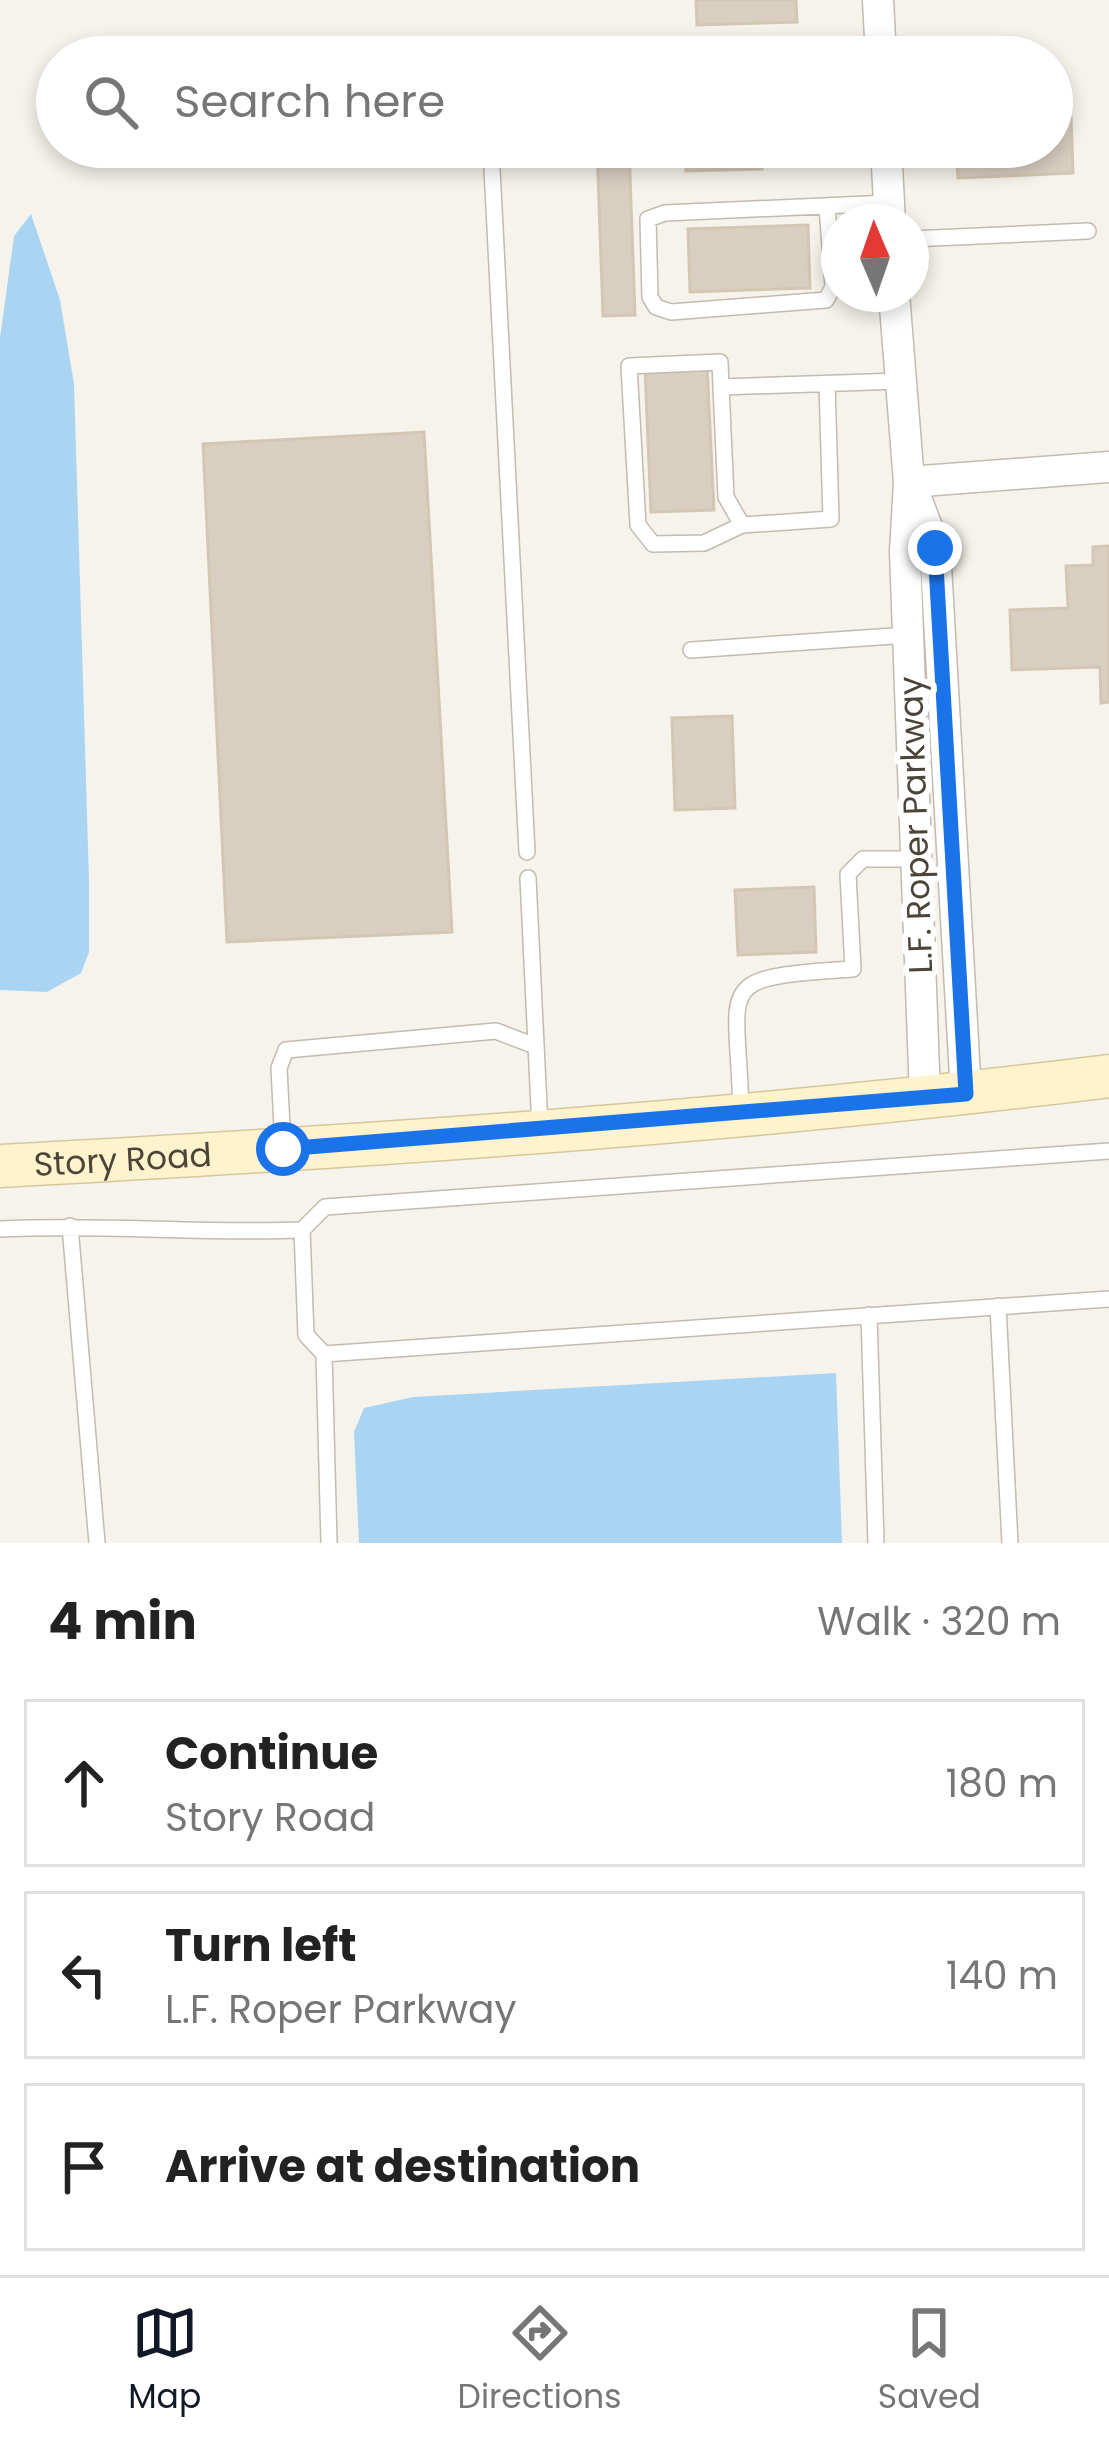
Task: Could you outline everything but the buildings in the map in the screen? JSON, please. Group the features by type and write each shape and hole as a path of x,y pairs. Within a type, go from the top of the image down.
{"street":[{"path":"878,0 880,36"},
{"path":"887,168 889,204"},
{"name":"L.F. Roper Parkway","path":"894,312 909,482 908,635 916,859 946,1095"},
{"path":"909,482 1109,467"},
{"name":"L.F. Roper Parkway","path":"909,482 935,548 946,1095"},
{"name":"Story Road","path":"0,1166 283,1149 741,1112 1109,1076"}],"lane":[{"path":"492,169 527,853"},
{"path":"827,207 833,287 826,300 671,312 656,307 650,297 648,219 665,213 827,207"},
{"path":"929,238 1088,231"},
{"path":"742,525 726,497 720,362 629,366 638,525 652,544 704,543 742,525 831,519 826,384"},
{"path":"721,387 900,381"},
{"path":"691,650 908,635"},
{"path":"741,1112 735,1003 750,981 773,974 853,969 848,874 863,859 916,859"},
{"path":"528,878 540,1128"},
{"path":"283,1149 279,1068 286,1050 496,1031 535,1046"},
{"path":"0,1229 302,1230 325,1207 1109,1151"},
{"path":"70,1226 97,1543"},
{"path":"302,1230 306,1334 324,1354 329,1543"},
{"path":"324,1354 1109,1299"},
{"path":"998,1306 1010,1543"},
{"path":"868,1315 875,1543"}],"water":[{"path":"31,214 60,300 74,384 89,880 89,952 81,973 47,992 0,990 0,338 14,236"},
{"path":"836,1373 842,1543 359,1543 354,1432 364,1408 413,1397"}],"route":[{"path":"283,1149 966,1094 935,548"}]}
